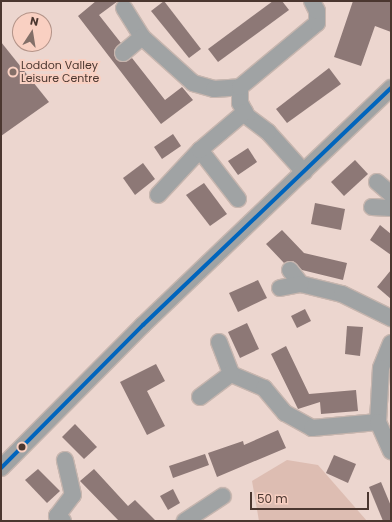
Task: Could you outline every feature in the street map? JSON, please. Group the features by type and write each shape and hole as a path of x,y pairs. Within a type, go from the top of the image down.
{"street":[{"path":"124,8 142,37 193,83 214,89 240,87 317,23 317,11 312,1"},
{"path":"123,53 142,37"},
{"path":"240,87 240,103 245,112 304,172"},
{"path":"1,468 143,324 391,88"},
{"path":"158,195 200,150 245,112"},
{"path":"200,150 238,199"},
{"path":"377,182 391,194"},
{"path":"372,207 391,208"},
{"path":"290,270 301,284"},
{"path":"280,288 301,284 342,294 391,318"},
{"path":"219,342 230,374 264,388 285,413 312,428 378,422"},
{"path":"391,343 382,368 378,422 391,451"},
{"path":"200,397 230,374"},
{"path":"63,521 57,516 73,495 65,460"},
{"path":"185,521 223,496"}],"shaded area":[{"path":"287,460 318,465 367,521 259,521 252,481"}],"building":[{"path":"96,1 118,1 99,15 121,43 114,50 116,59 124,62 132,58 165,100 182,87 193,100 161,124 78,16"},
{"path":"164,1 201,49 189,58 151,11"},
{"path":"273,1 282,1 289,10 218,62 208,49"},
{"path":"353,1 391,1 391,32 375,26 361,66 334,57"},
{"name":"Loddon Valley Leisure Centre","path":"1,42 49,102 1,136"},
{"path":"329,68 341,84 287,123 276,109"},
{"path":"173,134 181,146 162,159 154,147"},
{"path":"248,148 257,162 238,175 228,161"},
{"path":"355,160 368,174 344,196 331,182"},
{"path":"143,163 155,179 135,195 123,178"},
{"path":"204,183 227,214 210,226 186,195"},
{"path":"315,203 345,209 341,230 311,224"},
{"path":"380,225 391,234 391,255 370,240"},
{"path":"282,230 304,253 347,263 343,280 302,270 293,261 284,263 266,244"},
{"path":"391,270 391,299 377,287"},
{"path":"258,280 267,298 238,312 229,293"},
{"path":"305,309 311,321 297,328 291,316"},
{"path":"247,323 259,349 240,358 228,332"},
{"path":"347,326 363,327 360,356 345,354"},
{"path":"286,346 309,394 356,390 358,411 321,414 320,402 298,409 271,354"},
{"path":"156,364 165,381 147,391 165,426 147,435 120,382"},
{"path":"75,424 97,447 84,459 62,437"},
{"path":"278,430 286,448 217,477 208,453 243,441 244,445"},
{"path":"205,454 209,465 173,478 169,466"},
{"path":"334,455 356,464 348,483 326,473"},
{"path":"38,469 60,491 47,503 25,480"},
{"path":"94,469 128,506 135,500 156,521 119,521 80,481"},
{"path":"381,482 391,506 391,521 383,521 369,487"},
{"path":"173,489 180,503 168,510 160,496"}],"transit line":[{"path":"1,468 143,325 391,88"}],"place":[{"name":"Loddon Valley Leisure Centre","path":"13,72"}]}
